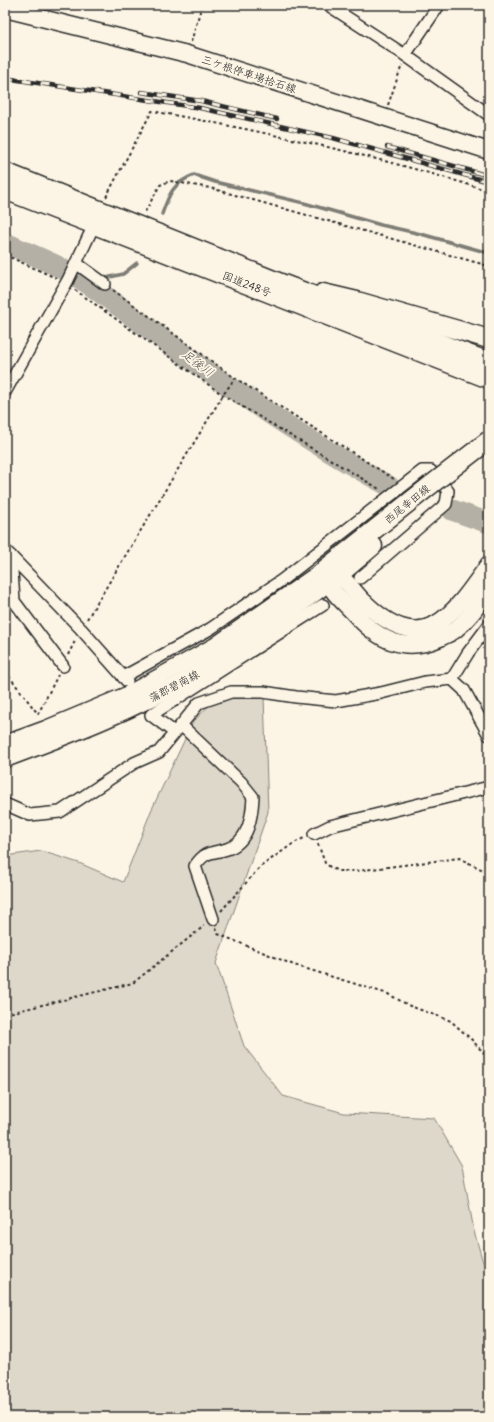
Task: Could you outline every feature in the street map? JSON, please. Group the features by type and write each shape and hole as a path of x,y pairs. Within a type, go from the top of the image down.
{"main road":[{"name":"三ケ根停車場拾石線","path":"5,9 187,54 489,151"},
{"name":"国道248号","path":"5,172 97,218 489,379"},
{"name":"国道248号","path":"5,190 97,218 281,283 489,362"},
{"path":"281,283 358,301 489,339"},
{"name":"西尾幸田線","path":"331,576 489,440"},
{"name":"西尾幸田線","path":"434,487 489,447"},
{"path":"331,576 354,592 379,617 399,627 418,629 433,626 446,618 469,593 489,564"},
{"path":"331,576 362,622 378,636 391,642 405,645 418,645 433,641 455,631 472,614 489,589"},
{"name":"蒲郡碧南線","path":"5,744 46,729 132,692 215,646 331,576"},
{"name":"蒲郡碧南線","path":"5,759 49,743 132,708 196,674 286,614 331,576"}],"street":[{"path":"328,5 405,56 489,115"},
{"path":"405,56 439,5"},
{"path":"5,392 67,282 97,218"},
{"path":"75,265 105,284"},
{"path":"8,553 81,629 125,679 210,629 282,580 422,471 431,471 448,491 446,504 360,578"},
{"path":"8,553 14,601 63,666"},
{"path":"213,919 195,866 211,851 228,849 243,837 252,816 253,797 241,782 177,729 151,715 323,605"},
{"path":"452,679 468,653 489,625"},
{"path":"5,804 30,815 60,812 134,763 159,752 200,703 231,692 263,692 296,698 336,701 381,693 425,682 452,679 464,690 489,735"},
{"path":"314,834 330,826 489,787"}],"path":[{"path":"187,54 202,5"},
{"path":"383,117 405,56"},
{"path":"97,218 152,110 242,127 352,152 425,171 489,191"},
{"path":"140,210 146,212 160,185 170,182 210,188 489,266"},
{"path":"5,255 67,282 223,395 390,496"},
{"path":"105,284 236,378 404,485"},
{"path":"5,671 38,714 81,629 223,395 236,378"},
{"path":"5,1014 133,983 213,919 260,867 294,843 314,834 325,863 338,871 356,871 458,858 489,873"},
{"path":"213,919 218,934 294,965 388,994 410,1006 451,1021 474,1041 489,1059"}],"shaded area":[{"path":"220,694 264,697 268,812 216,963 244,1046 283,1096 344,1113 434,1118 462,1166 474,1231 489,1283 489,1417 5,1417 5,856 41,851 79,863 123,882 151,811 193,722"}],"waterway":[{"path":"162,214 167,201 176,186 194,175 215,182 304,203 489,253"},
{"name":"足後川","path":"5,243 68,271 87,283 259,407 336,456 389,486"},
{"path":"102,279 123,274 137,263"},
{"name":"足後川","path":"86,282 96,280"},
{"name":"足後川","path":"452,510 489,523"}],"railway":[{"path":"5,78 200,108 333,138 489,182"},
{"path":"141,92 201,101 277,119"},
{"path":"387,147 489,176"}]}
